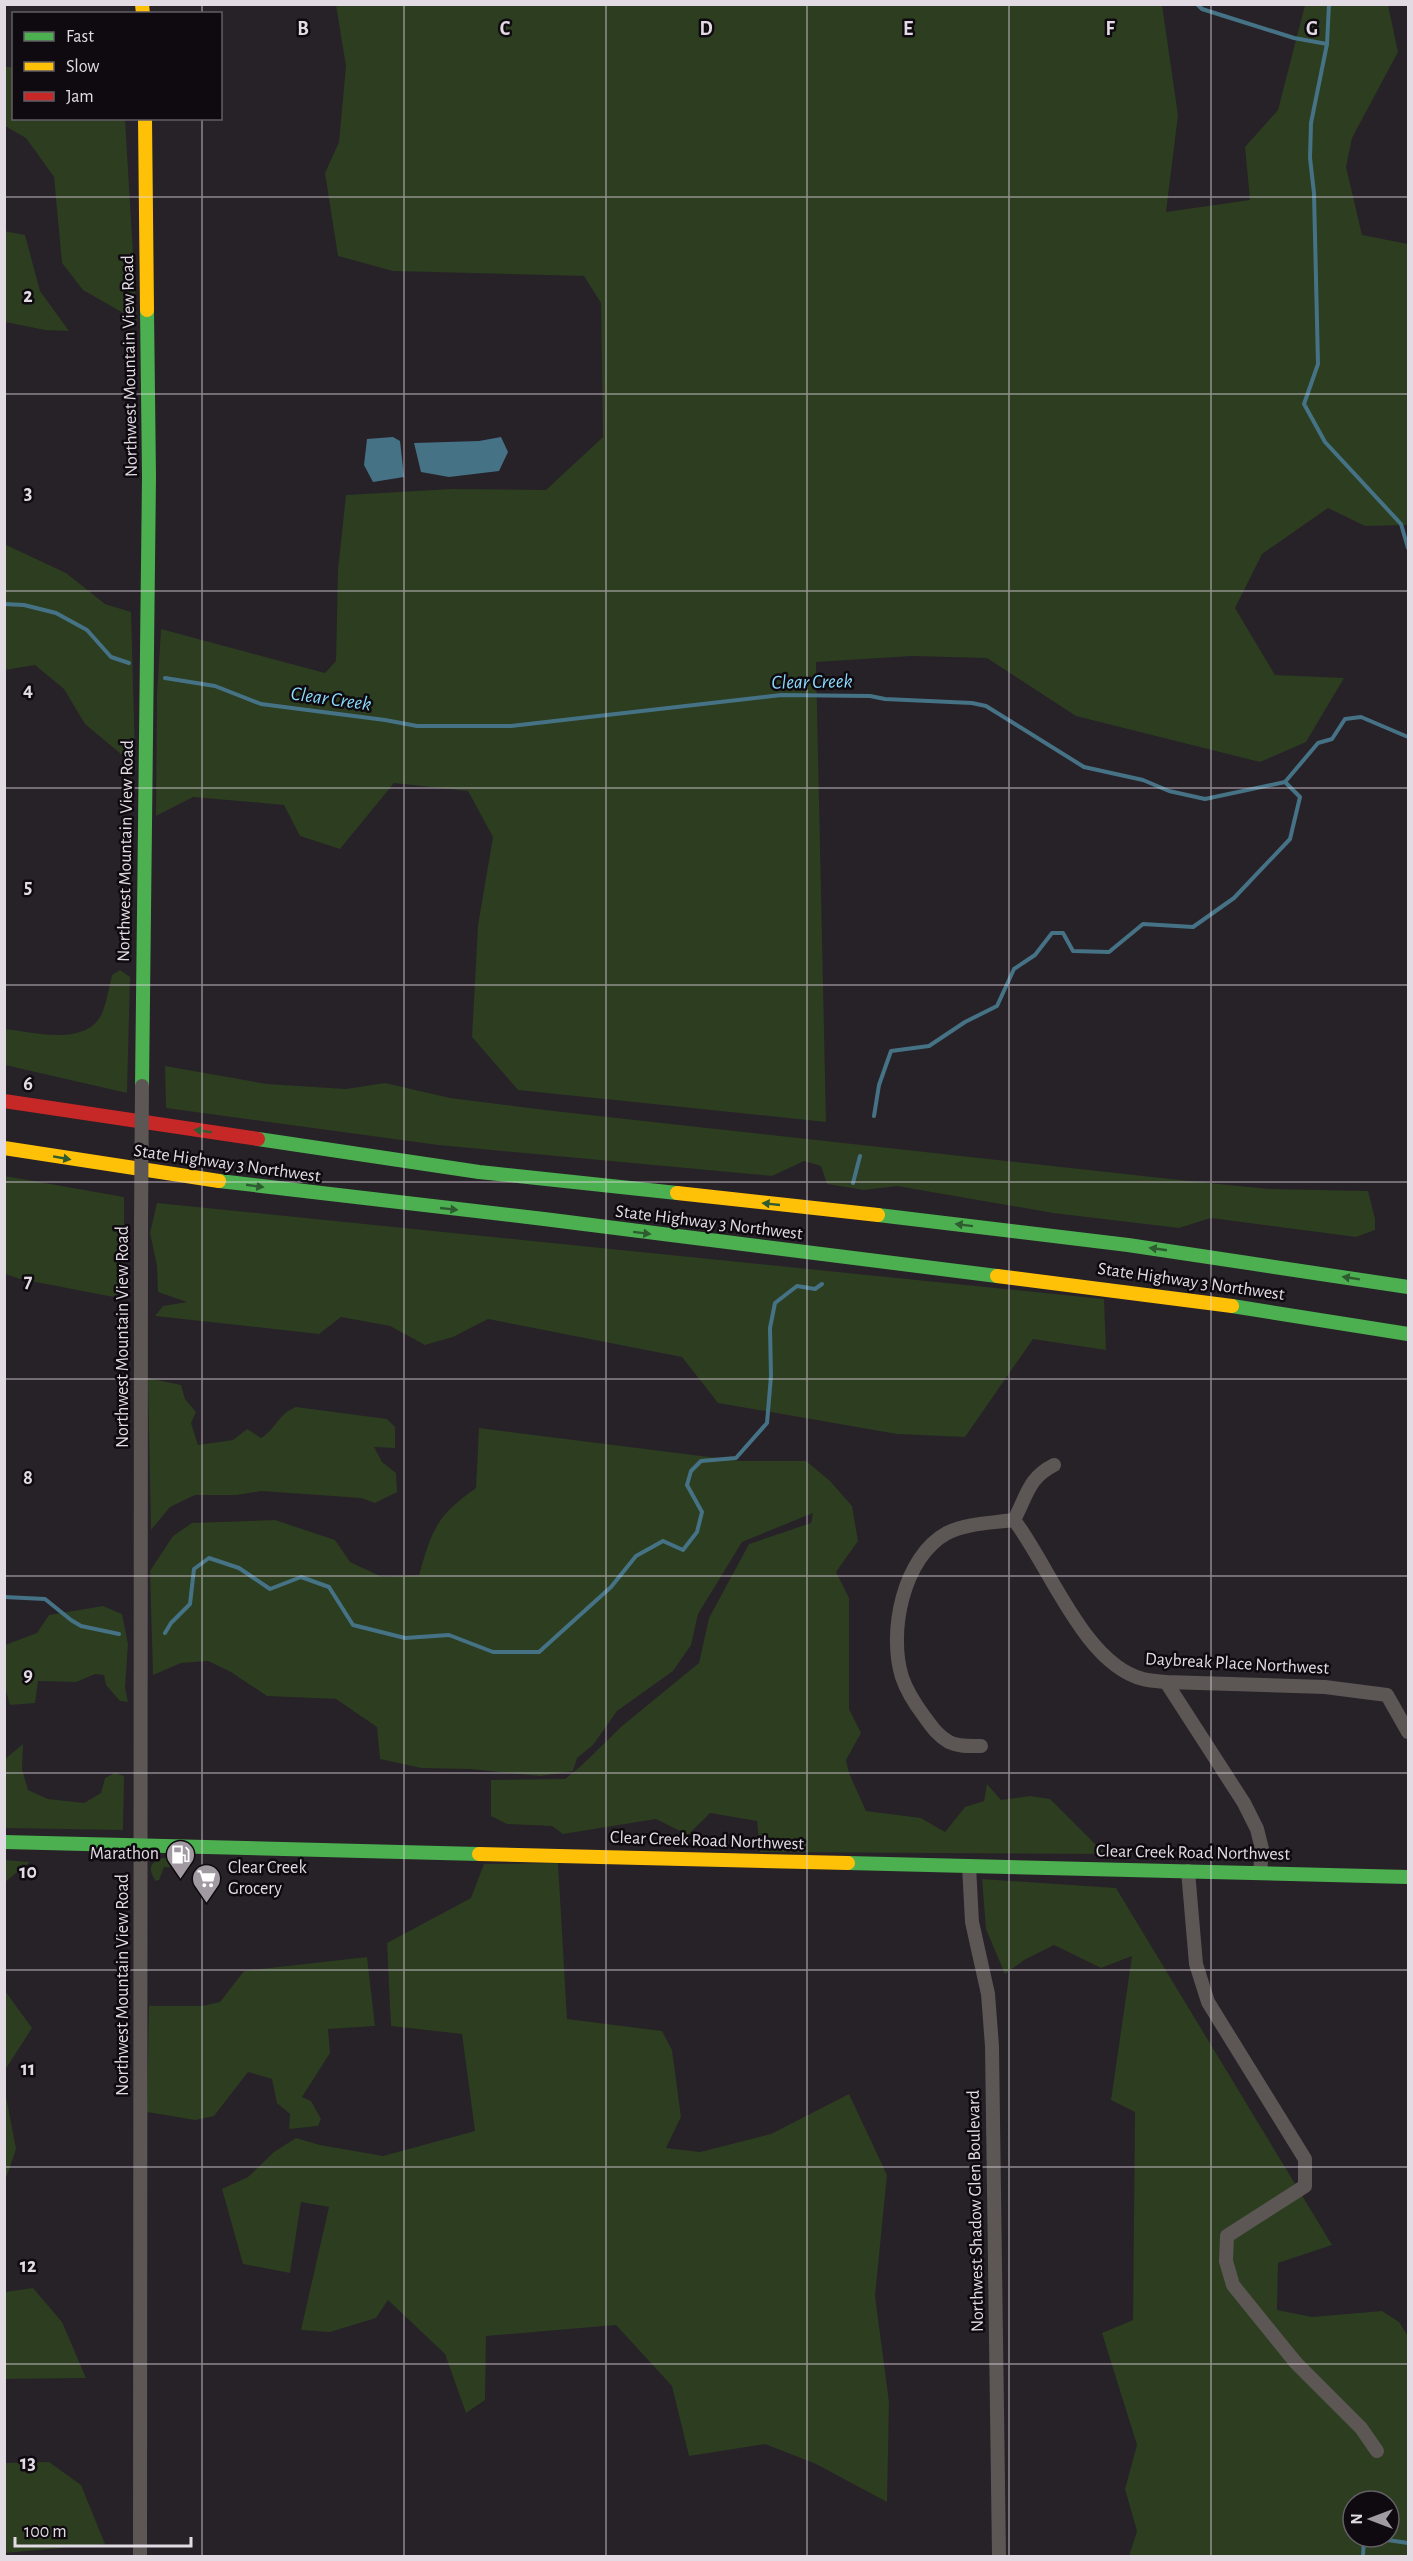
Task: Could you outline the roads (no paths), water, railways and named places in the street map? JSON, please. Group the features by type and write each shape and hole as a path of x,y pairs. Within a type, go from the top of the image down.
{"main road":[{"name":"Northwest Mountain View Road","path":"142,1086 149,477 145,120"},
{"path":"4,1089 128,1120"},
{"name":"State Highway 3 Northwest","path":"4,1101 479,1172 1128,1245 1408,1287"},
{"name":"State Highway 3 Northwest","path":"5,1148 110,1167 343,1198 501,1214 732,1245 1154,1294 1408,1334"},
{"name":"Clear Creek Road Northwest","path":"4,1842 1408,1877"}],"street":[{"name":"Northwest Mountain View Road","path":"140,2556 142,1086"},
{"path":"981,1746 957,1745 936,1733 909,1695 899,1659 899,1622 910,1575 921,1555 948,1532 1014,1520 1027,1491 1040,1472 1054,1465"},
{"name":"Daybreak Place Northwest","path":"1014,1520 1094,1644 1120,1668 1142,1679 1166,1682 1325,1687 1387,1695 1408,1732"},
{"path":"1166,1682 1244,1803 1257,1829 1262,1849 1260,1873"},
{"name":"Northwest Shadow Glen Boulevard","path":"969,1866 972,1922 988,1994 992,2046 999,2556"},
{"path":"1188,1871 1196,1964 1208,2002 1305,2159 1305,2186 1227,2236 1226,2261 1233,2285 1296,2362 1362,2428 1377,2451"}],"water":[{"path":"393,437 400,441 404,477 373,482 364,465 367,439"},
{"path":"501,437 508,452 499,471 449,477 421,472 414,443 479,441"}],"waterway":[{"path":"1197,4 1202,9 1294,38 1327,44"},
{"path":"1329,4 1327,44 1311,123 1310,158 1314,193 1318,364 1304,404 1325,442 1401,524 1408,548"},
{"name":"Clear Creek","path":"4,604 24,605 56,613 87,630 111,657 129,663"},
{"name":"Clear Creek","path":"165,678 215,686 261,704 417,726 511,726 781,695 870,696 885,699 972,703 986,706 1084,767 1143,780 1169,791 1205,799 1285,782 1318,743 1332,739 1345,719 1361,717 1408,737"},
{"path":"874,1116 879,1085 891,1051 929,1046 965,1022 997,1006 1014,969 1035,955 1052,933 1063,933 1073,951 1109,952 1143,924 1193,927 1234,898 1290,839 1300,797 1285,782"},
{"path":"853,1183 860,1156"},
{"path":"165,1633 171,1623 190,1604 194,1569 209,1558 239,1568 270,1589 301,1577 329,1587 353,1625 405,1638 449,1635 493,1652 539,1652 611,1587 636,1556 663,1541 683,1550 697,1532 702,1512 687,1485 691,1471 701,1461 736,1458 767,1423 771,1376 770,1328 775,1303 797,1286 815,1289 822,1284"},
{"path":"4,1597 45,1599 81,1626 119,1634"},
{"path":"1401,2542 1408,2543"},
{"path":"1363,2549 1363,2556"}],"place":[{"name":"Marathon","path":"180,1880"},
{"name":"Clear Creek Grocery","path":"207,1904"}]}
